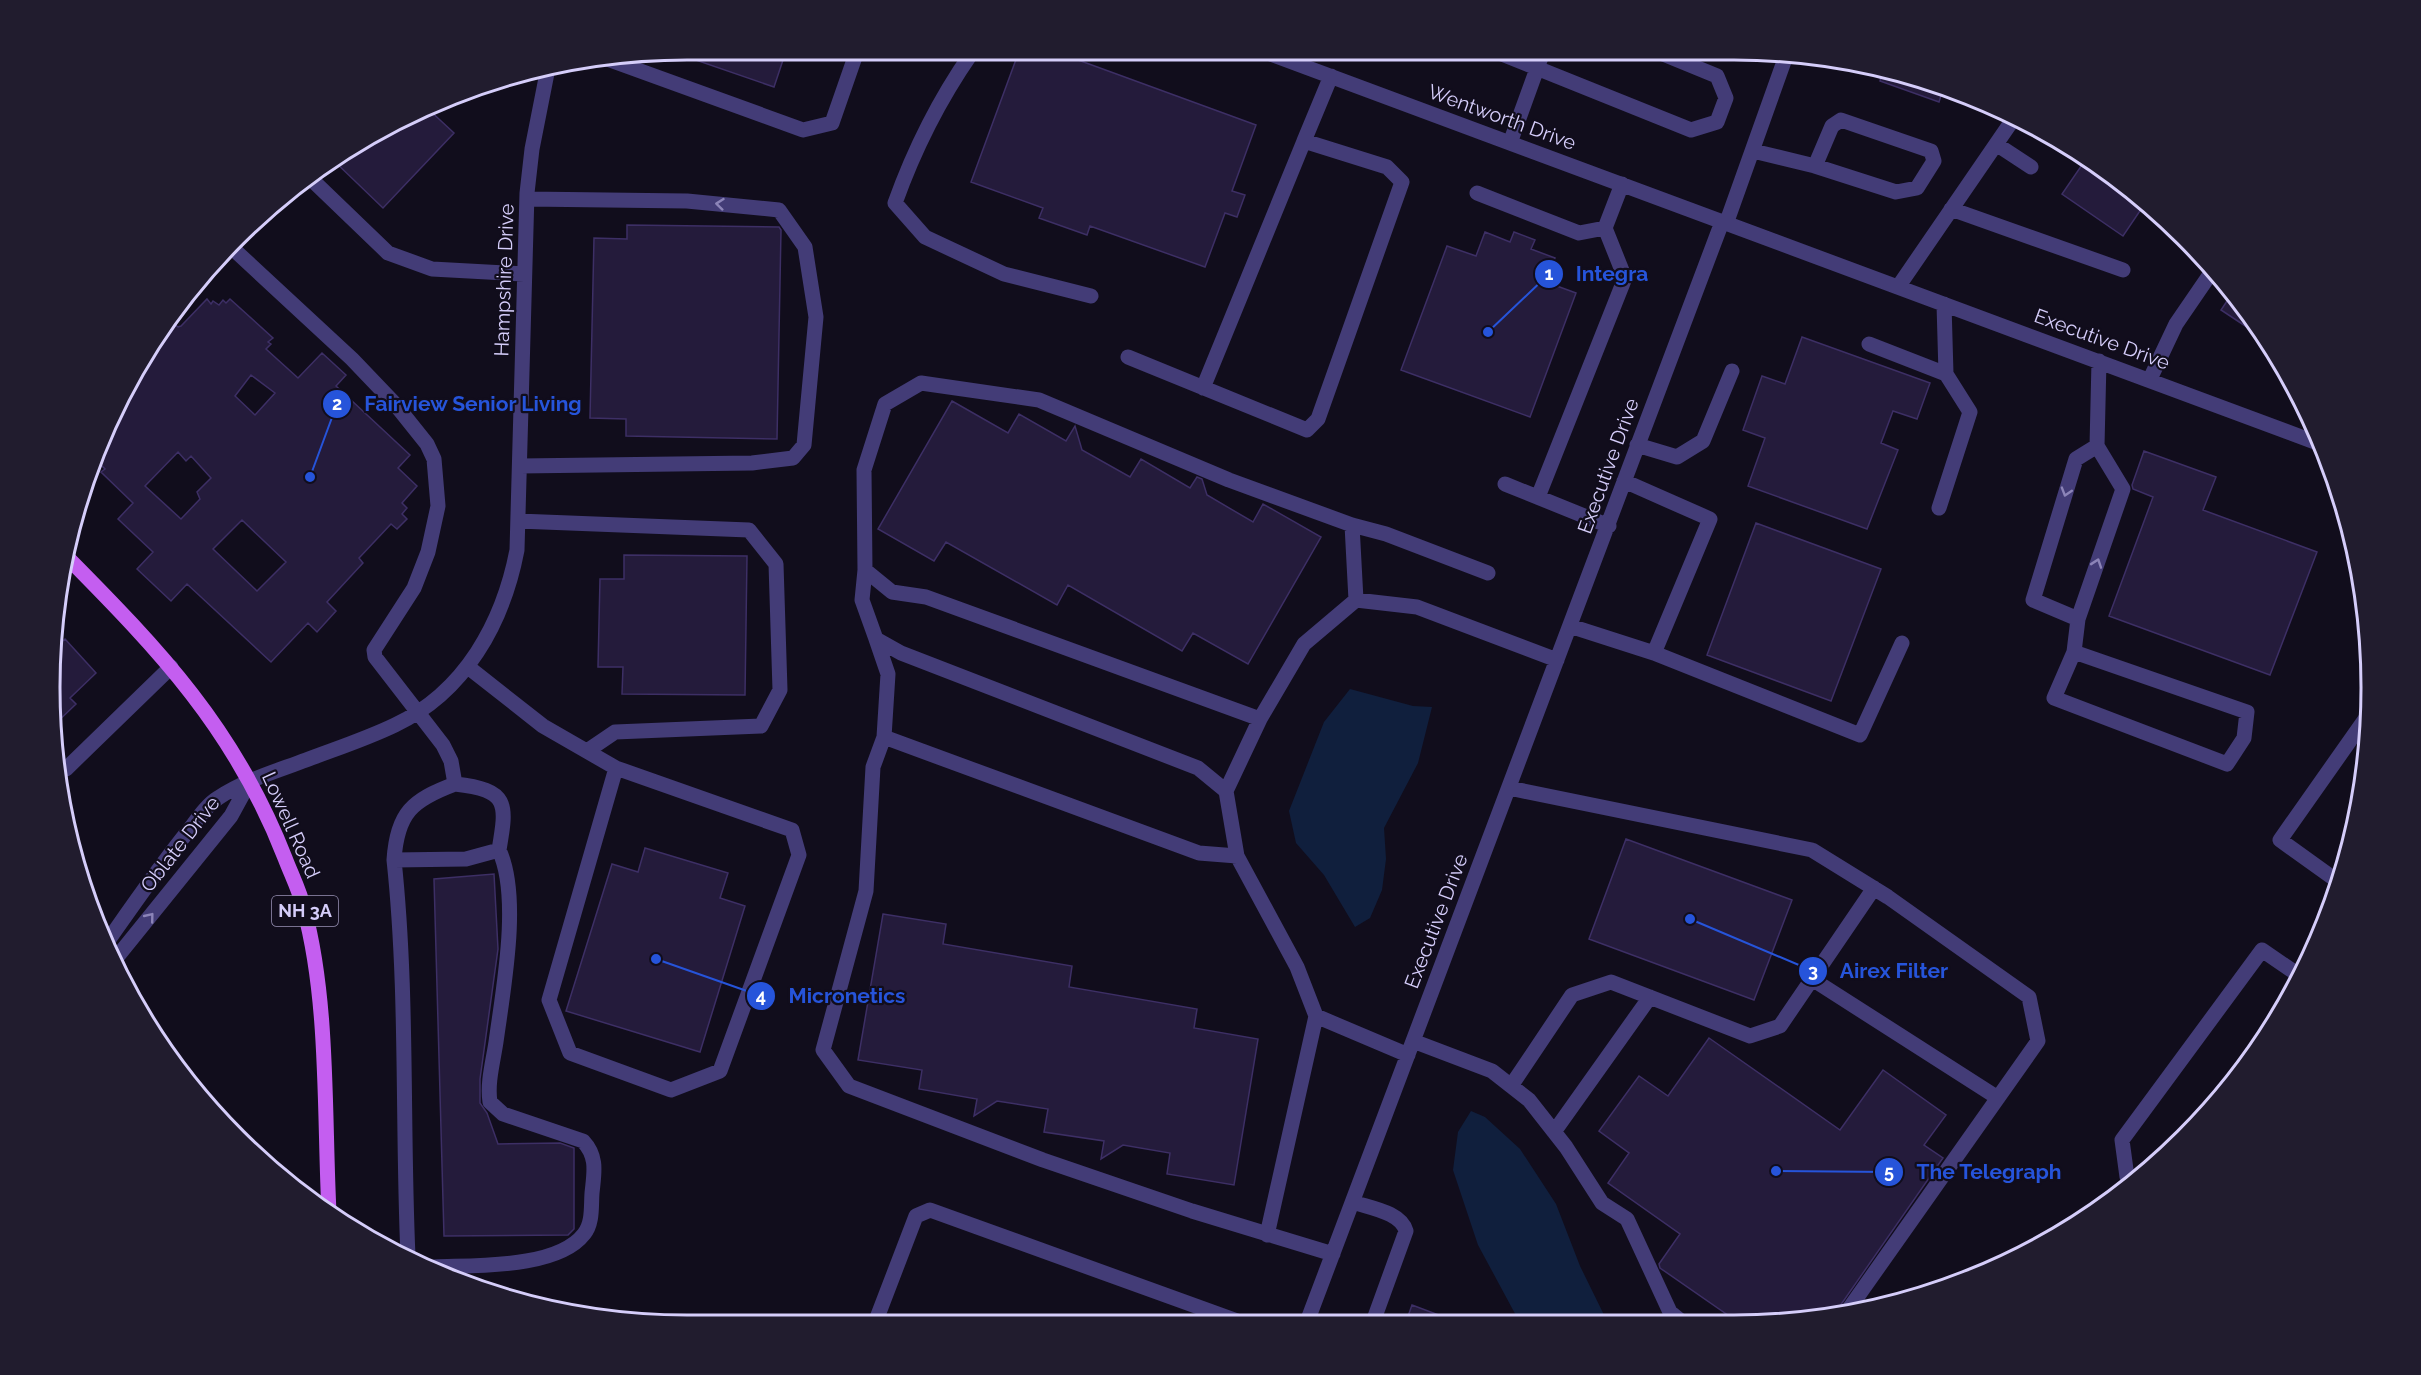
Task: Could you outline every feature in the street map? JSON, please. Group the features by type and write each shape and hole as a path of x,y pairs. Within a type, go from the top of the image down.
{"main road":[{"name":"Lowell Road","path":"72,563 171,667 217,726 250,781 276,835 304,907 315,961 320,1006 329,1201"}],"street":[{"path":"620,64 803,130 832,123 854,60"},
{"path":"967,60 948,88 909,163 895,203 925,237 1004,274 1091,296"},
{"name":"Wentworth Drive","path":"1287,60 1724,223"},
{"path":"1519,60 1691,130 1717,122 1726,98 1717,76 1678,60"},
{"path":"1510,143 1540,60"},
{"path":"1724,223 1753,151 1784,62"},
{"path":"1203,388 1331,76"},
{"name":"Hampshire Drive","path":"250,781 365,738 417,713 436,699 468,667 494,624 506,596 515,558 519,521 527,199 542,77"},
{"path":"1753,151 1815,166 1896,192 1917,188 1934,160 1931,151 1841,120 1832,126 1815,166"},
{"path":"1898,287 2010,124"},
{"path":"1128,357 1307,430 1318,419 1401,182 1387,167 1304,141"},
{"path":"1996,144 2031,167"},
{"path":"315,183 388,253 432,269 524,274"},
{"path":"1538,497 1625,278 1605,228 1622,184"},
{"path":"1477,193 1579,233 1605,228"},
{"path":"520,466 752,463 793,458 804,446 816,317 805,247 778,210 687,201 527,199"},
{"path":"1951,209 2123,270"},
{"name":"Executive Drive","path":"1310,1315 1609,526 1624,481 1724,223 2310,440"},
{"path":"237,252 352,359 395,404 422,437 434,459 438,506 428,552 414,588 374,650 375,657 443,744 451,761 455,784"},
{"path":"2150,379 2176,324 2208,278"},
{"path":"1939,508 1970,412 1946,374 1944,304"},
{"path":"1869,344 1946,374"},
{"path":"2074,652 2247,712 2244,738 2227,764 2054,698 2074,652 2078,619 2123,489 2097,446 2099,361"},
{"path":"1638,445 1677,457 1703,441 1732,371"},
{"path":"1333,1254 1267,1235 1043,1160 849,1086 823,1050 866,891 873,768 884,736 888,674 862,600 865,570 864,470 885,404 921,383 1039,400 1228,480 1352,525 1386,534 1488,573"},
{"path":"2078,619 2033,600 2076,459 2097,446"},
{"path":"1624,481 1710,519 1654,653"},
{"path":"1505,484 1609,526"},
{"path":"519,521 749,530 776,564 780,690 760,726 615,732 587,751"},
{"path":"1352,525 1356,600"},
{"path":"865,570 892,592 926,597 1260,719"},
{"path":"1267,1235 1316,1016 1297,967 1237,856 1226,791 1260,719 1304,644 1356,600 1417,607 1557,660"},
{"path":"1570,626 1654,653 1860,735 1902,643"},
{"path":"876,639 901,653 1198,768 1226,791"},
{"path":"66,769 171,667"},
{"path":"468,667 543,726 616,768 792,830 799,855 720,1071 671,1090 570,1053 549,1000 616,768"},
{"path":"2331,878 2280,840 2360,726"},
{"path":"884,736 1199,853 1237,856"},
{"name":"Oblate Drive","path":"112,936 197,820 217,798 250,781"},
{"name":"Oblate Drive","path":"120,954 231,816 250,781"},
{"path":"408,1249 404,1155 402,933 393,860 395,835 401,818 414,805 433,792 455,784 472,786 500,799 505,808 499,850 507,872 510,893 506,965 490,1077 490,1102 503,1114 583,1142 590,1149 594,1161 590,1220 586,1232 577,1241 524,1263 446,1266"},
{"path":"1509,788 1812,850 1874,888 2029,998 2038,1041 1853,1304"},
{"path":"393,860 466,859 499,850"},
{"path":"1511,1086 1572,995 1611,982 1750,1036 1780,1026 1874,888"},
{"path":"2127,1175 2122,1140 2262,950 2293,971"},
{"path":"1812,979 1998,1098"},
{"path":"1554,1132 1650,997"},
{"path":"1316,1016 1411,1048 1492,1071 1528,1100 1554,1132 1602,1203 1627,1219 1670,1312 1674,1315"},
{"path":"1353,1202 1396,1217 1404,1223 1406,1231 1376,1315"},
{"path":"878,1315 916,1216 930,1210 1215,1315"}],"water":[{"path":"1350,689 1413,706 1432,707 1418,763 1384,828 1386,859 1382,890 1370,918 1355,927 1324,875 1296,843 1289,811 1324,722"},
{"path":"1471,1111 1485,1117 1520,1149 1556,1204 1580,1266 1604,1315 1516,1315 1478,1245 1453,1170 1458,1132"}],"building":[{"path":"696,60 783,60 774,87"},
{"path":"1016,60 1078,60 1256,125 1232,191 1245,195 1237,217 1225,213 1205,267 1090,226 1087,235 1039,218 1043,208 971,182"},
{"path":"1881,78 1896,81 1941,95 1939,102 1880,81"},
{"path":"434,114 454,133 383,208 339,166 374,144"},
{"path":"2081,166 2140,211 2123,236 2062,194"},
{"path":"627,225 779,227 781,230 777,439 626,436 626,419 590,418 594,238 627,239"},
{"path":"1485,232 1510,242 1514,232 1535,240 1531,249 1555,258 1546,282 1576,293 1530,417 1401,370 1447,246 1476,256"},
{"path":"207,299 211,304 213,301 219,305 223,300 226,303 230,299 273,338 268,342 271,344 266,349 298,378 322,353 346,375 336,386 410,455 398,468 417,486 402,503 407,508 402,514 407,519 397,529 391,524 359,558 363,563 327,602 336,611 317,632 308,623 271,662 187,584 171,601 137,569 153,552 118,519 133,503 101,472 105,469 101,465 108,447 144,374 166,339 176,325 178,327","holes":["251,375 275,393 255,415 235,396","178,452 186,461 191,456 211,478 197,492 200,499 181,519 145,486","242,520 286,562 257,591 213,549"]},
{"path":"2227,301 2246,326 2221,310"},
{"path":"1802,337 1930,383 1917,419 1893,411 1881,443 1898,450 1867,529 1748,486 1765,438 1743,430 1762,376 1785,384"},
{"path":"952,401 1008,433 1019,414 1066,441 1075,426 1082,450 1130,477 1141,459 1190,488 1197,477 1202,479 1207,495 1253,522 1263,504 1321,537 1248,664 1193,633 1182,651 1068,585 1057,605 946,542 934,561 878,529"},
{"path":"2144,451 2216,477 2203,510 2317,552 2270,675 2109,616 2153,497 2133,489 2132,485"},
{"path":"1756,523 1881,569 1831,701 1707,655"},
{"path":"624,555 747,556 745,695 622,694 623,667 598,667 600,579 624,579"},
{"path":"65,639 96,673 70,698 76,704 61,719 60,688 61,642"},
{"path":"1626,839 1792,900 1754,1000 1589,939"},
{"path":"645,848 728,873 720,898 745,906 700,1052 566,1011 612,864 638,872"},
{"path":"494,874 498,949 480,1079 480,1103 487,1113 498,1144 560,1143 574,1148 574,1229 568,1235 444,1236 434,879"},
{"path":"883,914 946,924 943,944 1072,966 1069,987 1197,1009 1194,1028 1258,1039 1234,1185 1167,1174 1170,1153 1123,1145 1101,1159 1104,1141 1044,1132 1048,1109 997,1101 974,1116 977,1099 919,1089 922,1070 858,1060"},
{"path":"1709,1038 1840,1130 1883,1070 1946,1115 1924,1145 1943,1158 1840,1306 1775,1314 1728,1315 1660,1268 1659,1264 1680,1234 1608,1183 1629,1153 1599,1131 1639,1076 1668,1096"},
{"path":"1412,1305 1439,1315 1408,1315"}],"place":[{"name":"Integra","path":"1488,332"},
{"name":"Fairview Senior Living","path":"310,477"},
{"name":"Airex Filter","path":"1690,919"},
{"name":"Micronetics","path":"656,959"},
{"name":"The Telegraph","path":"1776,1171"}]}
